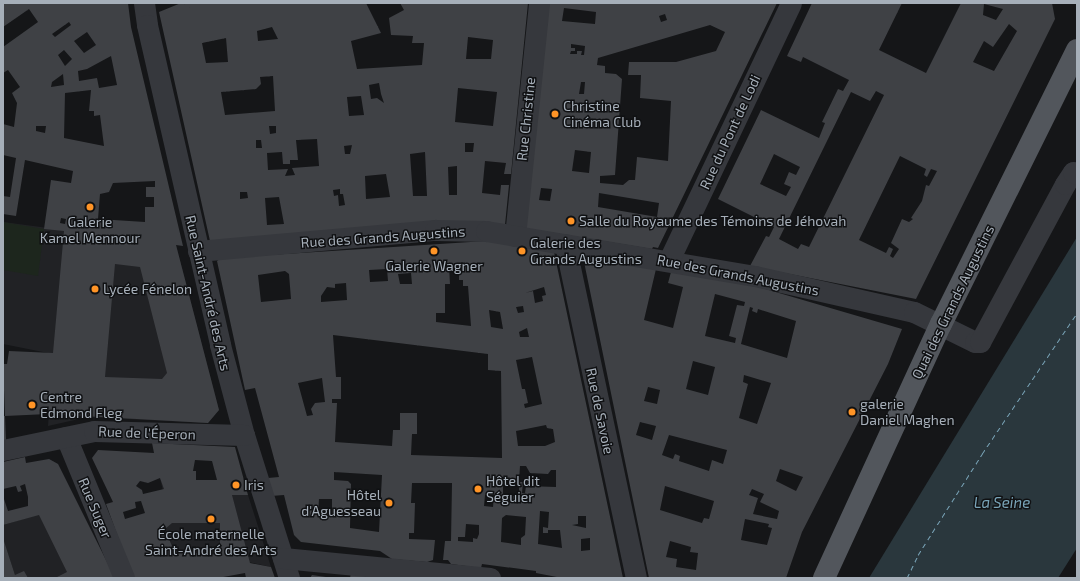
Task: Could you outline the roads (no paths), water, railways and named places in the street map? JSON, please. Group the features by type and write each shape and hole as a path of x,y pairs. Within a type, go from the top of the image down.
{"main road":[{"name":"Quai des Grands Augustins","path":"824,578 941,324 1077,50"}],"street":[{"name":"Rue Saint-André des Arts","path":"145,3 147,25 198,251 244,435 288,578"},
{"name":"Rue Christine","path":"514,236 539,3"},
{"name":"Rue du Pont de Lodi","path":"669,260 791,3"},
{"name":"Rue des Grands Augustins","path":"198,251 435,230 486,231 669,260 755,276 914,312 975,342 983,340 1065,184 1073,172 1077,174"},
{"name":"Rue de Savoie","path":"565,244 636,578"},
{"name":"Rue de l'Éperon","path":"3,450 94,431 244,435"},
{"name":"Rue Suger","path":"66,437 124,578"},
{"path":"283,558 490,578"}],"water":[{"name":"La Seine","path":"1077,237 1077,548 1058,578 869,578"}],"place":[{"name":"Christine Cinéma Club","path":"555,114"},
{"name":"Galerie Kamel Mennour","path":"90,207"},
{"name":"Salle du Royaume des Témoins de Jéhovah","path":"571,221"},
{"name":"Galerie Wagner","path":"434,251"},
{"name":"Galerie des Grands Augustins","path":"522,251"},
{"name":"Lycée Fénelon","path":"95,289"},
{"name":"Centre Edmond Fleg","path":"32,405"},
{"name":"galerie Daniel Maghen","path":"852,412"},
{"name":"Iris","path":"236,485"},
{"name":"Hôtel dit Séguier","path":"478,489"},
{"name":"Hôtel d'Aguesseau","path":"389,503"},
{"name":"École maternelle Saint-André des Arts","path":"211,519"}]}
